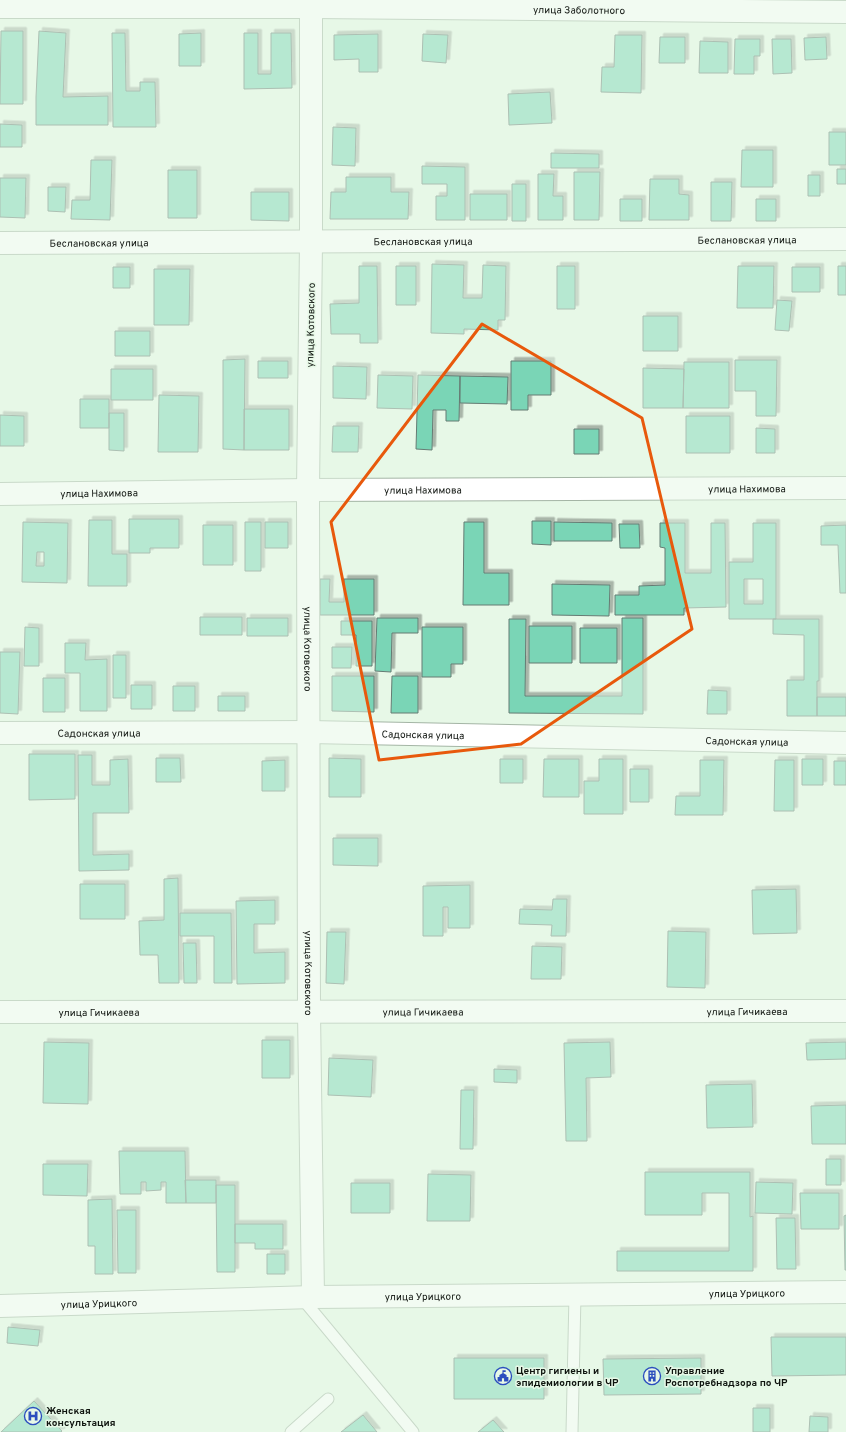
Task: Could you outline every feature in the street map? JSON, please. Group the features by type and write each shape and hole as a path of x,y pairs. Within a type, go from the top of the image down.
{"street":[{"name":"улица Заболотного","path":"0,7 311,4 846,12"},
{"name":"улица Котовского","path":"307,1297 309,1012 308,490 311,242 311,4"},
{"name":"Беслановская улица","path":"0,243 846,240"},
{"name":"улица Нахимова","path":"0,494 308,490 846,488"},
{"name":"Садонская улица","path":"0,733 309,732 846,743"},
{"name":"улица Гичикаева","path":"0,1012 846,1011"},
{"name":"улица Урицкого","path":"0,1306 307,1297 846,1292"}],"lane":[{"path":"572,1432 575,1295"},
{"path":"307,1297 413,1432"},
{"path":"291,1432 328,1399"}],"highlighted area":[{"path":"482,324 642,418 692,629 521,744 379,760 331,522"}],"building":[{"path":"1,31 23,31 23,104 0,104"},
{"path":"39,31 66,33 63,97 108,96 108,125 36,125"},
{"path":"112,33 125,33 126,91 140,91 140,82 155,82 156,127 113,127"},
{"path":"201,33 201,66 179,66 179,34"},
{"path":"244,33 258,33 258,74 271,74 271,33 291,33 292,88 244,89"},
{"path":"378,34 378,72 359,72 359,59 334,60 334,35"},
{"path":"423,34 448,35 446,63 422,61"},
{"path":"615,35 642,35 641,93 601,92 602,67 614,67"},
{"path":"660,37 685,37 685,63 659,63"},
{"path":"826,37 827,59 805,60 804,38"},
{"path":"735,39 760,39 760,56 754,56 754,74 734,74"},
{"path":"772,39 791,39 792,73 773,74"},
{"path":"700,41 728,42 728,73 699,73"},
{"path":"550,92 552,123 509,125 508,94"},
{"path":"0,124 22,125 22,147 0,147"},
{"path":"333,127 356,128 355,166 332,165"},
{"path":"829,132 846,132 846,165 829,165"},
{"path":"742,150 773,150 773,187 741,187"},
{"path":"551,153 599,154 599,168 551,168"},
{"path":"91,160 112,160 110,220 71,219 72,200 90,200"},
{"path":"422,166 465,167 465,220 436,220 436,196 447,196 447,184 422,184"},
{"path":"837,169 846,169 846,184 837,184"},
{"path":"168,170 197,170 197,218 168,218"},
{"path":"574,172 600,172 599,220 574,220"},
{"path":"538,174 554,174 553,196 563,196 563,220 538,220"},
{"path":"808,175 820,175 820,196 808,196"},
{"path":"346,177 391,177 391,192 409,192 408,219 330,219 331,192 346,192"},
{"path":"0,178 26,178 25,218 0,217"},
{"path":"650,179 679,179 679,194 689,195 689,220 649,220"},
{"path":"711,182 732,182 731,221 711,221"},
{"path":"512,184 526,184 526,221 512,221"},
{"path":"48,187 66,187 65,212 48,211"},
{"path":"251,192 289,192 289,221 251,220"},
{"path":"470,194 507,194 507,220 470,220"},
{"path":"620,199 642,199 642,221 620,221"},
{"path":"756,199 776,199 776,221 756,221"},
{"path":"432,264 464,265 463,298 482,298 483,265 506,266 505,320 498,320 498,330 464,329 464,334 431,333"},
{"path":"359,266 377,266 378,343 360,343 360,334 331,334 330,304 359,303"},
{"path":"396,266 416,266 416,305 396,305"},
{"path":"557,266 575,266 575,309 557,309"},
{"path":"738,266 774,266 773,308 737,308"},
{"path":"838,266 846,266 846,295 838,295"},
{"path":"113,267 130,267 130,288 113,288"},
{"path":"792,267 820,267 820,292 792,292"},
{"path":"154,269 190,269 189,325 154,325"},
{"path":"777,300 792,301 789,331 775,330"},
{"path":"643,316 678,316 678,351 643,351"},
{"path":"115,331 150,331 150,356 115,356"},
{"path":"245,359 244,450 223,449 223,360"},
{"path":"735,360 777,360 776,416 756,416 756,391 735,391"},
{"path":"258,361 288,361 288,378 258,378"},
{"path":"511,361 551,361 551,395 528,395 528,410 511,410"},
{"path":"684,362 729,362 729,408 683,408"},
{"path":"333,366 367,367 366,399 333,398"},
{"path":"643,368 684,369 683,408 643,408"},
{"path":"111,369 153,369 153,400 111,400"},
{"path":"378,375 413,376 412,409 377,408"},
{"path":"418,375 460,376 459,421 446,421 446,410 433,410 432,450 416,449"},
{"path":"460,376 508,377 507,404 460,403"},
{"path":"159,395 199,396 198,452 158,452"},
{"path":"80,399 109,399 109,428 80,428"},
{"path":"244,409 289,409 289,450 244,450"},
{"path":"109,413 124,413 124,451 109,450"},
{"path":"0,415 24,416 24,446 0,446"},
{"path":"686,416 730,416 730,453 686,453"},
{"path":"333,426 359,426 358,452 332,452"},
{"path":"756,428 775,429 775,453 756,453"},
{"path":"574,429 599,429 599,454 574,454"},
{"path":"129,519 179,519 179,548 150,548 150,553 129,553"},
{"path":"89,520 112,520 112,554 127,554 127,586 88,586"},
{"path":"532,521 551,521 551,545 532,544"},
{"path":"23,522 68,523 67,583 22,582","holes":["37,552 44,552 44,566 36,566"]},
{"path":"245,522 261,522 261,571 245,571"},
{"path":"265,522 288,522 288,548 265,548"},
{"path":"464,522 484,522 484,573 509,573 509,605 463,605"},
{"path":"554,522 612,523 612,541 554,541"},
{"path":"660,523 685,523 685,573 711,573 711,523 725,523 726,607 684,608 684,615 615,615 615,595 639,595 639,586 665,585 665,548 660,547"},
{"path":"753,523 776,523 776,619 729,619 729,562 753,562","holes":["744,579 763,579 763,604 744,604"]},
{"path":"619,524 639,524 640,548 620,548"},
{"path":"203,525 233,525 233,565 203,565"},
{"path":"846,525 846,593 840,593 838,545 821,545 821,526"},
{"path":"320,579 330,579 329,602 344,602 344,579 374,579 374,615 320,615"},
{"path":"552,584 610,585 609,616 552,615"},
{"path":"200,617 242,617 242,635 200,635"},
{"path":"247,618 288,618 288,636 247,636"},
{"path":"377,618 418,618 418,633 392,633 391,672 375,671"},
{"path":"622,618 643,618 643,714 509,713 509,619 526,619 525,696 622,696"},
{"path":"773,619 819,619 819,681 817,681 817,716 787,716 787,680 804,680 804,635 773,634"},
{"path":"341,621 372,621 372,666 356,666 356,635 341,635"},
{"path":"529,626 572,626 572,663 529,663"},
{"path":"25,627 39,628 39,666 24,666"},
{"path":"422,627 463,627 463,664 451,664 451,677 422,677"},
{"path":"580,628 617,628 617,663 580,663"},
{"path":"65,643 86,643 85,660 107,659 107,711 80,711 80,673 65,673"},
{"path":"332,647 352,647 351,668 332,668"},
{"path":"0,652 20,652 18,714 0,713"},
{"path":"113,655 126,655 126,698 113,698"},
{"path":"332,676 374,676 374,712 332,711"},
{"path":"392,676 418,676 418,713 391,713"},
{"path":"43,678 65,678 65,712 43,712"},
{"path":"131,685 152,685 152,709 131,709"},
{"path":"173,686 195,686 195,711 173,711"},
{"path":"708,690 727,691 727,714 707,714"},
{"path":"218,696 245,696 245,711 218,711"},
{"path":"817,697 846,697 846,716 817,716"},
{"path":"29,754 75,754 75,799 29,800"},
{"path":"78,755 92,755 92,785 110,785 110,760 128,759 129,813 93,813 93,855 129,854 129,870 79,871"},
{"path":"156,758 180,758 181,782 156,782"},
{"path":"329,758 361,759 361,797 329,797"},
{"path":"500,759 523,759 523,783 500,783"},
{"path":"544,759 579,759 579,797 543,797"},
{"path":"599,759 623,759 623,814 584,814 584,781 599,781"},
{"path":"802,759 823,759 823,785 802,785"},
{"path":"285,760 285,791 262,791 262,761"},
{"path":"700,760 724,760 723,815 675,815 676,796 700,796"},
{"path":"775,760 794,760 794,811 774,811"},
{"path":"834,761 846,761 846,785 834,785"},
{"path":"630,769 649,769 649,802 630,802"},
{"path":"333,838 378,838 378,866 333,865"},
{"path":"178,878 179,983 159,983 158,955 140,955 139,921 164,920 164,879"},
{"path":"80,884 125,884 125,919 80,919"},
{"path":"470,885 470,928 448,928 448,907 443,907 443,936 423,936 423,886"},
{"path":"796,889 797,933 753,934 752,890"},
{"path":"553,899 567,899 566,936 551,936 552,925 519,924 520,909 552,910"},
{"path":"275,900 275,924 254,924 254,953 285,952 285,983 237,984 236,901"},
{"path":"180,913 231,913 232,983 214,983 214,936 180,936"},
{"path":"668,931 706,932 705,988 667,987"},
{"path":"327,932 346,932 344,984 326,983"},
{"path":"183,943 196,943 197,983 184,983"},
{"path":"532,946 562,947 561,979 531,979"},
{"path":"262,1040 290,1040 290,1078 262,1078"},
{"path":"44,1042 89,1043 88,1104 43,1103"},
{"path":"610,1042 611,1077 586,1078 587,1141 566,1141 564,1043"},
{"path":"846,1042 846,1059 807,1060 806,1043"},
{"path":"329,1058 373,1060 371,1097 328,1095"},
{"path":"494,1069 517,1070 517,1083 494,1082"},
{"path":"752,1084 753,1127 707,1128 706,1085"},
{"path":"461,1090 474,1090 473,1149 460,1149"},
{"path":"846,1105 846,1144 812,1144 811,1106"},
{"path":"119,1151 185,1151 186,1203 166,1203 166,1182 161,1182 161,1190 146,1191 146,1182 141,1182 141,1194 120,1194"},
{"path":"826,1159 841,1159 841,1185 826,1185"},
{"path":"43,1164 88,1164 87,1196 43,1195"},
{"path":"645,1172 750,1172 750,1217 753,1216 753,1271 617,1271 617,1251 729,1251 729,1193 702,1193 702,1215 645,1215"},
{"path":"428,1174 471,1175 470,1221 427,1221"},
{"path":"185,1180 216,1180 216,1203 186,1203"},
{"path":"756,1182 793,1183 792,1214 755,1213"},
{"path":"351,1183 390,1183 390,1213 351,1213"},
{"path":"216,1185 235,1185 235,1272 217,1272"},
{"path":"800,1193 839,1193 839,1229 801,1229"},
{"path":"112,1199 113,1274 95,1274 95,1246 88,1246 88,1200"},
{"path":"117,1210 136,1210 136,1273 118,1273"},
{"path":"846,1215 846,1270 845,1270 844,1216"},
{"path":"776,1218 795,1218 796,1269 777,1269"},
{"path":"235,1224 283,1224 283,1249 255,1249 255,1243 235,1243"},
{"path":"267,1254 285,1254 285,1274 267,1274"},
{"path":"8,1327 40,1330 38,1346 7,1343"},
{"path":"771,1337 846,1337 846,1375 772,1376"},
{"path":"454,1358 544,1358 544,1399 454,1399"},
{"name":"Управление Роспотребнадзора по ЧР","path":"701,1358 701,1394 604,1395 603,1359"},
{"name":"Женская консультация","path":"34,1401 62,1431 61,1432 1,1432"},
{"path":"753,1408 770,1408 770,1432 753,1432"},
{"path":"363,1415 377,1432 341,1432"},
{"path":"810,1416 828,1417 828,1432 809,1432"},
{"path":"493,1420 504,1432 478,1432"}],"place":[{"name":"Центр гигиены и эпидемиологии в ЧР","path":"503,1376"},
{"name":"Управление Роспотребнадзора по ЧР","path":"652,1376"},
{"name":"Женская консультация","path":"33,1416"}]}
